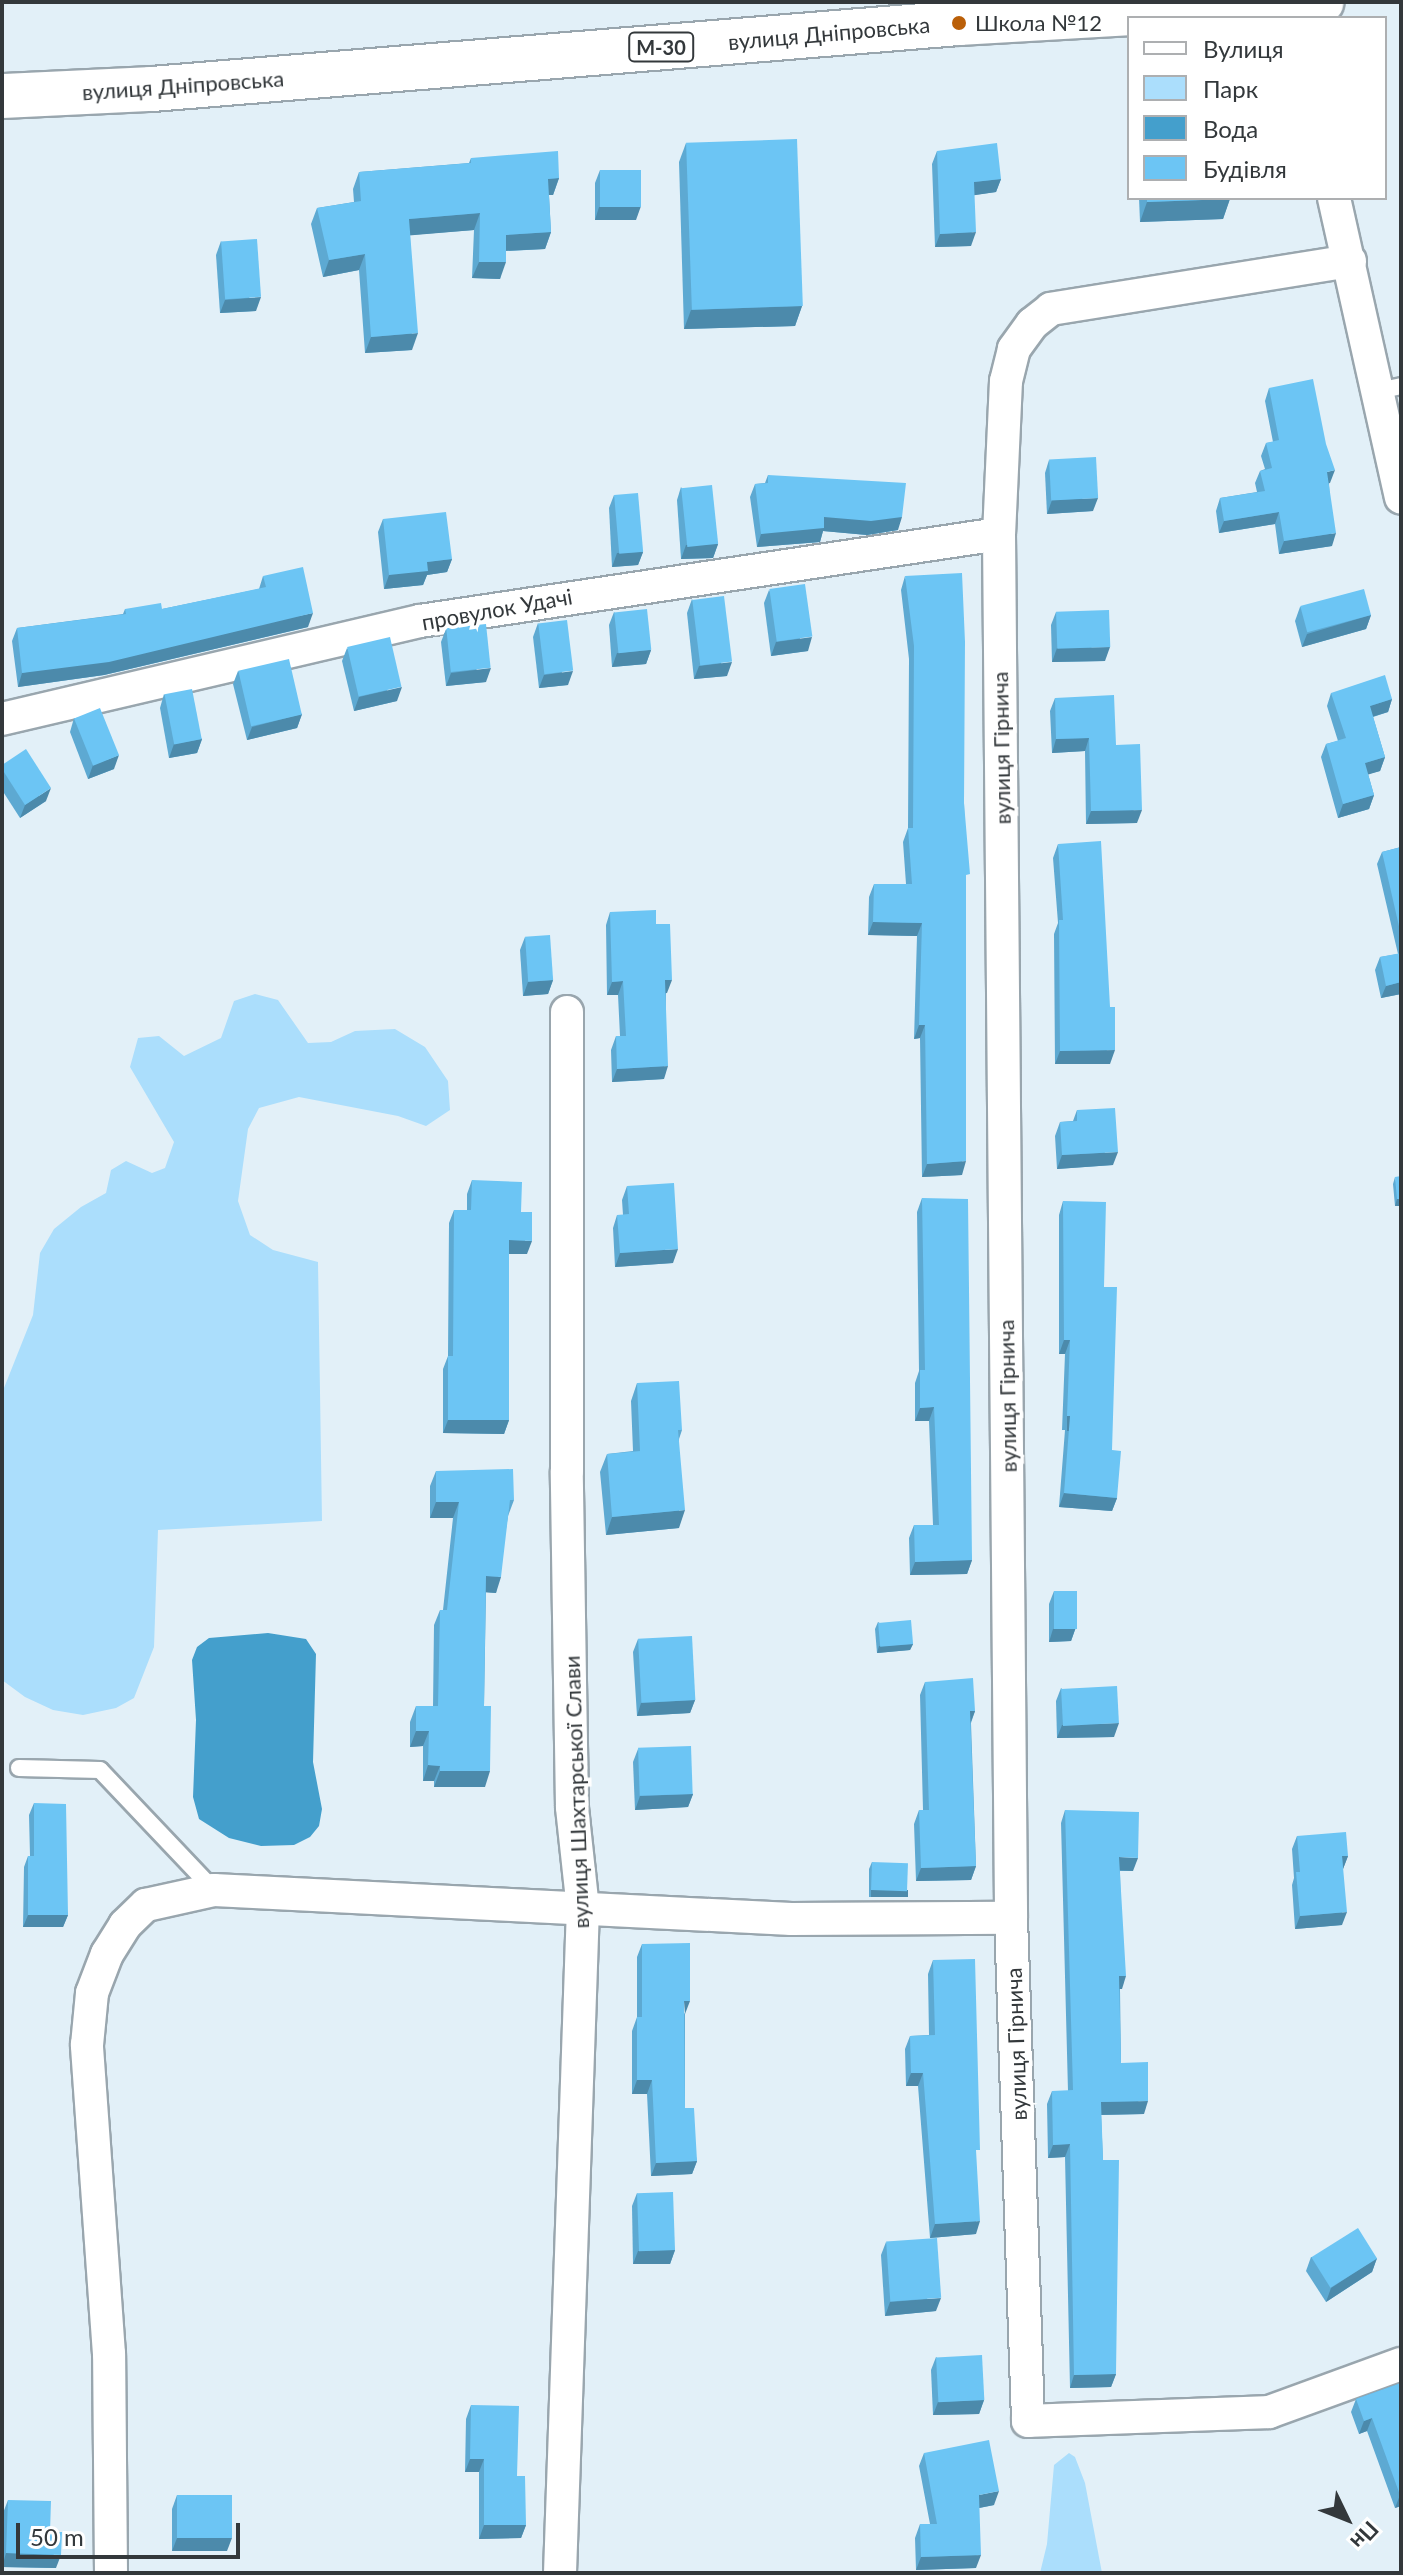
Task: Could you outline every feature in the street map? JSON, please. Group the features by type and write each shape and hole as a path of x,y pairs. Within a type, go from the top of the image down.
{"highway":[{"name":"вулиця Дніпровська","path":"2,96 168,88 959,23 1277,8 1321,2"}],"street":[{"path":"1335,200 1390,389 1401,498"},
{"name":"вулиця Гірнича","path":"1350,261 1051,309 1032,324 1014,349 1006,381 999,534 1011,1918 1028,2421 1269,2412 1401,2364"},
{"name":"провулок Удачі","path":"2,719 420,621 999,534"},
{"name":"вулиця Шахтарської Слави","path":"560,2573 583,1909 572,1807 567,1471 567,1012"},
{"path":"111,2573 109,2354 87,2045 92,1993 107,1954 125,1925 146,1905 214,1890 791,1919 1011,1918"}],"lane":[{"path":"19,1768 100,1770 214,1890"}],"green space":[{"path":"255,994 278,1000 308,1043 331,1042 355,1031 395,1029 425,1047 448,1081 450,1110 426,1126 398,1116 299,1097 259,1108 248,1129 238,1201 250,1235 273,1250 318,1262 322,1521 158,1530 154,1647 134,1698 116,1708 83,1715 53,1710 25,1697 2,1680 2,1393 33,1315 40,1253 54,1229 81,1207 106,1193 111,1170 126,1161 152,1173 165,1168 174,1142 130,1067 138,1038 159,1036 184,1056 221,1038 234,1001"},
{"path":"1069,2453 1075,2457 1085,2483 1102,2573 1040,2573 1047,2544 1054,2465"}],"water":[{"path":"268,1633 306,1639 316,1654 313,1762 322,1809 319,1826 310,1837 294,1845 261,1846 229,1838 199,1819 193,1797 196,1720 192,1660 197,1647 209,1638"}],"building":[{"path":"797,139 803,306 692,310 686,143"},
{"path":"997,143 1001,179 974,182 976,232 940,234 937,151"},
{"path":"558,151 559,178 548,179 551,232 506,235 506,262 479,262 480,213 409,219 418,333 371,337 365,254 329,260 317,208 361,201 359,172 471,163 471,158"},
{"path":"600,170 641,170 641,207 600,207"},
{"path":"1147,200 1202,200 1147,202"},
{"path":"257,239 261,297 225,299 221,242"},
{"path":"1313,379 1326,444 1335,470 1327,472 1336,533 1284,541 1279,512 1224,521 1220,498 1265,491 1260,471 1272,468 1266,443 1279,440 1269,388"},
{"path":"1096,457 1098,498 1051,500 1049,459"},
{"path":"768,475 906,483 902,517 871,521 824,517 824,528 761,534 755,484 768,483"},
{"path":"712,485 718,544 687,547 681,488"},
{"path":"638,493 643,552 619,554 614,495"},
{"path":"446,512 452,559 427,562 428,571 389,575 383,519"},
{"path":"303,567 313,613 109,662 22,673 17,628 126,614 125,609 161,603 162,609 266,587 263,576"},
{"path":"962,573 964,803 970,874 966,875 966,1161 927,1164 925,1025 919,1025 922,923 873,922 874,884 912,884 908,828 913,828 914,646 905,576"},
{"path":"805,584 812,636 777,641 769,589"},
{"path":"1364,589 1371,615 1307,632 1300,606"},
{"path":"724,596 732,662 700,665 692,600"},
{"path":"647,609 651,650 618,653 614,612"},
{"path":"1109,610 1110,647 1057,649 1056,612"},
{"path":"567,620 573,671 544,674 538,624"},
{"path":"486,624 491,668 451,672 446,628"},
{"path":"390,637 401,687 359,697 347,647"},
{"path":"289,659 302,715 251,726 238,671"},
{"path":"1385,675 1392,699 1370,706 1385,757 1365,763 1374,795 1343,804 1326,744 1346,738 1331,693"},
{"path":"192,689 202,739 174,744 165,694"},
{"path":"1114,695 1116,745 1140,744 1142,810 1091,811 1089,738 1056,739 1055,698"},
{"path":"100,708 119,755 93,766 74,718"},
{"path":"26,749 51,788 25,805 2,765"},
{"path":"1101,841 1110,1007 1115,1007 1115,1050 1060,1051 1059,920 1063,920 1058,844"},
{"path":"1401,847 1401,935 1382,852"},
{"path":"656,910 656,924 670,924 672,980 665,980 668,1066 617,1069 616,1036 626,1036 623,981 612,982 610,912"},
{"path":"550,935 553,980 528,982 525,937"},
{"path":"1401,953 1401,982 1386,986 1380,957"},
{"path":"1115,1108 1118,1152 1062,1155 1060,1122 1077,1121 1077,1110"},
{"path":"1401,1176 1401,1199 1397,1199 1395,1177"},
{"path":"472,1180 522,1182 521,1212 532,1212 532,1241 509,1240 509,1420 448,1420 448,1356 453,1356 454,1210 471,1210"},
{"path":"674,1183 678,1249 620,1253 617,1215 629,1214 627,1186"},
{"path":"922,1198 968,1199 972,1560 915,1562 914,1525 939,1525 934,1407 920,1408 920,1370 925,1370"},
{"path":"1063,1201 1106,1202 1104,1287 1117,1287 1112,1450 1121,1451 1117,1498 1064,1493 1070,1416 1067,1416 1070,1340 1064,1340"},
{"path":"679,1381 682,1430 678,1430 685,1510 612,1517 607,1454 640,1451 637,1383"},
{"path":"513,1469 514,1500 510,1500 501,1577 486,1576 484,1706 491,1706 490,1771 440,1771 440,1766 428,1765 429,1731 416,1731 416,1706 438,1706 440,1610 447,1610 459,1502 436,1502 436,1471"},
{"path":"1054,1591 1077,1591 1077,1629 1054,1629"},
{"path":"911,1620 913,1644 880,1647 878,1623"},
{"path":"692,1636 695,1700 641,1703 638,1639"},
{"path":"973,1678 975,1711 970,1711 976,1866 921,1868 919,1810 929,1810 925,1682"},
{"path":"1117,1686 1119,1723 1063,1726 1061,1689"},
{"path":"691,1746 693,1794 640,1796 638,1748"},
{"path":"34,1803 66,1804 68,1915 28,1915 28,1856 34,1856"},
{"path":"1065,1810 1139,1812 1138,1858 1119,1857 1126,1976 1119,1976 1121,2063 1148,2062 1148,2101 1101,2102 1103,2160 1119,2160 1116,2374 1074,2375 1070,2144 1053,2145 1052,2091 1073,2090"},
{"path":"1346,1832 1348,1856 1342,1856 1347,1912 1300,1916 1297,1836"},
{"path":"872,1862 908,1863 907,1891 871,1890"},
{"path":"690,1943 690,2001 684,2001 685,2108 694,2108 697,2161 656,2163 652,2080 637,2080 637,2017 642,2017 642,1944"},
{"path":"975,1959 980,2150 976,2150 980,2221 935,2224 923,2073 911,2073 910,2036 935,2035 933,1960"},
{"path":"673,2192 675,2250 639,2251 637,2193"},
{"path":"1358,2228 1377,2259 1330,2288 1311,2257"},
{"path":"937,2238 941,2298 890,2301 886,2242"},
{"path":"982,2355 984,2400 938,2402 936,2357"},
{"path":"1401,2383 1400,2495 1372,2418 1364,2421 1356,2399"},
{"path":"471,2405 519,2406 517,2476 525,2476 526,2525 484,2525 484,2459 470,2459"},
{"path":"989,2440 999,2491 979,2495 981,2555 921,2557 920,2524 937,2524 924,2453"},
{"path":"177,2495 232,2495 232,2538 177,2538"},
{"path":"8,2500 51,2501 50,2532 62,2532 61,2555 6,2553"}],"place":[{"name":"Школа №12","path":"959,23"}]}
